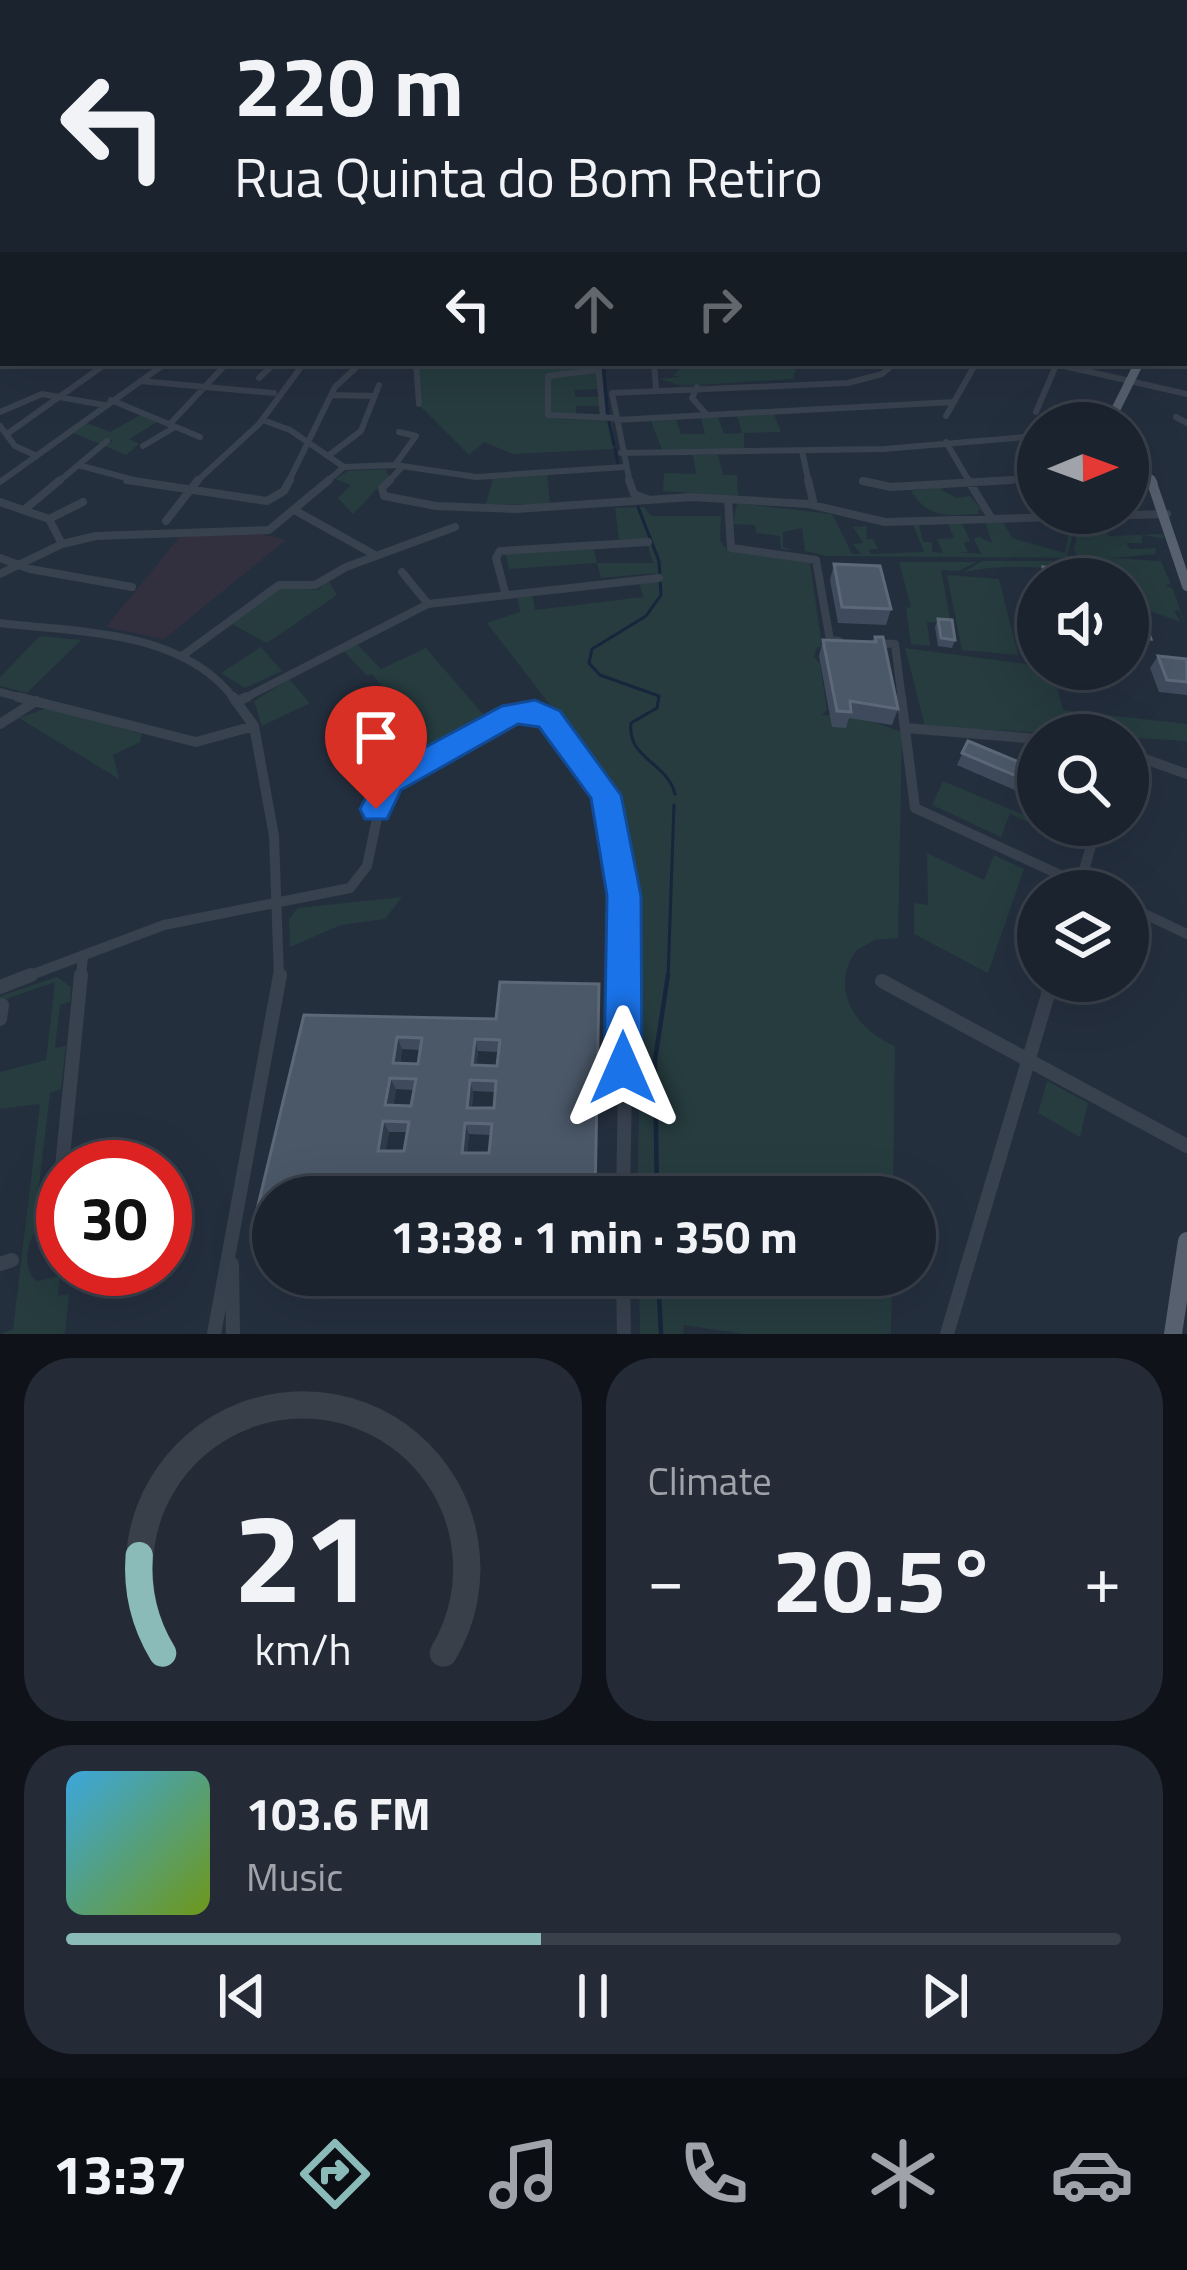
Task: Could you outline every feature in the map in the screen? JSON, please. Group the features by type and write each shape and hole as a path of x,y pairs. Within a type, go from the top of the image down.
{"main road":[{"path":"1116,402 1133,382 1137,366"},
{"path":"1149,474 1159,485 1173,553 1187,586"},
{"path":"1173,1334 1187,1241"}],"street":[{"path":"8,434 103,366"},
{"path":"0,482 162,366"},
{"path":"143,446 173,426 224,366"},
{"path":"260,378 271,366"},
{"path":"166,521 189,491 263,420 274,393 301,366"},
{"path":"78,465 254,503 274,499 331,395 358,366"},
{"path":"416,366 419,404"},
{"path":"603,417 598,366 548,376 546,397 552,418 616,419 953,402"},
{"path":"654,366 656,389"},
{"path":"802,381 803,366"},
{"path":"647,499 634,494 624,467 612,393 853,382 888,366"},
{"path":"946,416 974,366"},
{"path":"1040,402 1054,366"},
{"path":"1067,366 1187,394"},
{"path":"140,381 274,393"},
{"path":"328,456 361,431 379,385"},
{"path":"697,387 692,398 707,415"},
{"path":"331,395 375,396"},
{"path":"0,412 32,396 63,396 107,402 200,437"},
{"path":"1176,417 1187,423"},
{"path":"263,420 309,442 344,467 399,465 476,477 624,467"},
{"path":"0,426 20,450 35,455"},
{"path":"399,432 416,436 382,488 384,496 436,506 517,509 630,505 647,499 728,499 814,505 885,522 1017,518"},
{"path":"621,454 802,451 1017,437"},
{"path":"0,519 21,509 106,441"},
{"path":"946,442 992,519"},
{"path":"802,451 814,505"},
{"path":"0,574 62,544 129,533 269,530 344,467"},
{"path":"863,481 891,487 1017,479"},
{"path":"728,499 731,548 816,560 830,640 895,644 915,808 1044,870"},
{"path":"0,502 49,519 62,544"},
{"path":"49,519 83,502"},
{"path":"296,511 376,556"},
{"path":"1149,514 1167,514"},
{"path":"182,656 279,585 314,585 455,527"},
{"path":"505,592 496,559 500,550 648,542"},
{"path":"0,559 132,587"},
{"path":"401,572 428,604"},
{"path":"240,700 428,604 659,578"},
{"path":"0,623 146,640 182,656 240,700 254,726 274,836 279,987 232,1259 214,1334"},
{"path":"0,692 196,742 254,726"},
{"path":"0,724 36,701"},
{"path":"0,987 164,925 278,898 344,891 363,878 378,796 389,781 512,714 529,710 546,715 606,795 624,896 622,1176"},
{"path":"906,728 1017,737"},
{"path":"1149,760 1187,774"},
{"path":"1149,916 1187,934"},
{"path":"65,1140 83,955"},
{"path":"882,981 1187,1146"},
{"path":"947,1334 1046,1002"},
{"path":"232,1259 232,1334"},
{"path":"623,1296 624,1334"}],"shaded area":[{"path":"182,534 261,534 286,540 164,639 106,627"}],"green space":[{"path":"419,366 595,366 599,389 575,390 575,397 599,397 599,406 576,406 576,415 557,419 612,420 614,449 513,454 484,442 469,455 421,407"},
{"path":"684,366 797,366 793,379 683,386 659,379 680,377 673,375"},
{"path":"774,414 781,432 744,433 744,449 662,450 651,421 676,419 681,434 705,434 701,418 718,417 724,434 742,433 737,416"},
{"path":"140,415 157,422 129,439 139,444 126,455 105,446 114,439 100,444 71,432 85,422 110,432"},
{"path":"693,455 718,455 723,475 737,475 738,496 663,491 664,473 696,474"},
{"path":"385,469 389,476 353,514 338,498 351,485 335,479 348,471"},
{"path":"547,474 550,505 486,504 493,478"},
{"path":"950,485 941,490 957,498 970,496 984,513 978,509 979,514 940,514 925,507 911,491"},
{"path":"737,503 832,514 852,554 861,554 853,544 863,543 853,527 867,526 866,539 873,539 878,549 869,549 871,554 924,552 913,525 919,525 923,542 932,542 932,552 943,553 937,539 954,538 948,524 962,523 970,541 964,543 968,552 957,552 981,554 974,539 979,537 992,543 995,551 985,522 1003,522 1012,538 1065,553 1071,534 1067,556 1077,556 1078,534 1163,534 1164,539 1142,535 1142,543 1126,543 1130,549 1156,548 1155,554 1112,558 826,556 805,551 802,528 783,532 783,547 792,550 781,549 780,536 756,533 755,525 733,524"},
{"path":"644,507 651,516 721,516 720,541 728,551 810,563 822,647 817,647 814,657 820,664 827,710 822,715 861,718 902,732 898,938 875,940 857,950 845,979 858,1019 895,1046 893,1176 638,1176 637,919 621,815 607,779 487,623 520,612 517,595 532,593 535,610 643,597 639,582 656,573 601,578 597,563 653,563 646,539 619,540 615,508"},
{"path":"593,547 597,563 509,569 505,552"},
{"path":"1149,560 1161,561 1171,584 1165,585 1173,589 1187,630 1179,610 1174,611 1181,622 1149,611"},
{"path":"982,561 1017,561 1017,567 964,572"},
{"path":"899,562 977,562 958,571 941,570 951,624 927,622 930,646 911,644 906,608 911,607"},
{"path":"947,575 999,579 1017,655 962,650"},
{"path":"328,580 337,595 267,643 232,624 282,587 318,590"},
{"path":"40,636 81,640 27,693 0,686 0,677"},
{"path":"356,643 381,669 426,648 487,719 431,749 372,674 367,676 343,650"},
{"path":"261,647 282,671 245,688 221,673"},
{"path":"905,648 1017,663 1017,690 1058,690 1063,710 1098,714 1017,714 1017,731 925,726"},
{"path":"289,679 310,703 262,726 254,701"},
{"path":"47,708 142,734 140,742 113,755 119,779 19,718"},
{"path":"1149,720 1187,724 1187,741 1149,739"},
{"path":"943,781 1017,812 1017,817 1010,814 1001,837 932,805"},
{"path":"927,853 984,880 994,855 1024,869 1017,870 1017,889 988,973 914,934 914,903 928,905"},
{"path":"402,897 385,919 341,925 290,947 289,919 298,908"},
{"path":"57,977 71,987 70,1002 60,1005 55,1048 66,1046 61,1089 50,1093 44,1140 36,1140 36,1231 27,1260 36,1281 36,1296 69,1296 65,1334 1,1334 13,1329 40,1104 0,1109 0,1072 46,1060 55,982 0,1001 0,996"},
{"path":"1047,1081 1088,1103 1080,1137 1038,1113"},
{"path":"639,1296 892,1296 891,1334 743,1334 684,1325 683,1334 640,1334"}],"building":[{"path":"834,564 880,566 891,609 842,607"},
{"path":"938,619 952,620 955,640 941,638"},
{"path":"875,637 883,637 898,709 850,701 851,712 837,711 823,640 876,642"},
{"path":"1158,656 1187,659 1187,682 1167,680"},
{"path":"968,741 1017,761 1017,776 962,753"},
{"path":"500,982 599,984 595,1176 265,1176 304,1015 496,1019","holes":["397,1037 422,1038 418,1064 393,1063","475,1039 500,1040 497,1066 472,1065","390,1078 416,1079 411,1106 385,1105","470,1080 496,1081 494,1108 467,1108","383,1121 409,1122 404,1151 378,1151","465,1123 492,1124 489,1153 462,1153"]}],"waterway":[{"path":"603,366 608,415"},
{"path":"609,422 614,445"},
{"path":"615,449 618,464"},
{"path":"638,507 659,561 661,595 646,616 592,649 589,663 600,675 659,696 657,708 631,723 631,735 675,794"},
{"path":"668,978 674,805"},
{"path":"657,1176 655,1060 668,975"},
{"path":"659,1296 661,1334"}],"route":[{"path":"376,809 380,791 389,781 512,714 535,711 550,719 606,795 624,896 623,1068"}]}
